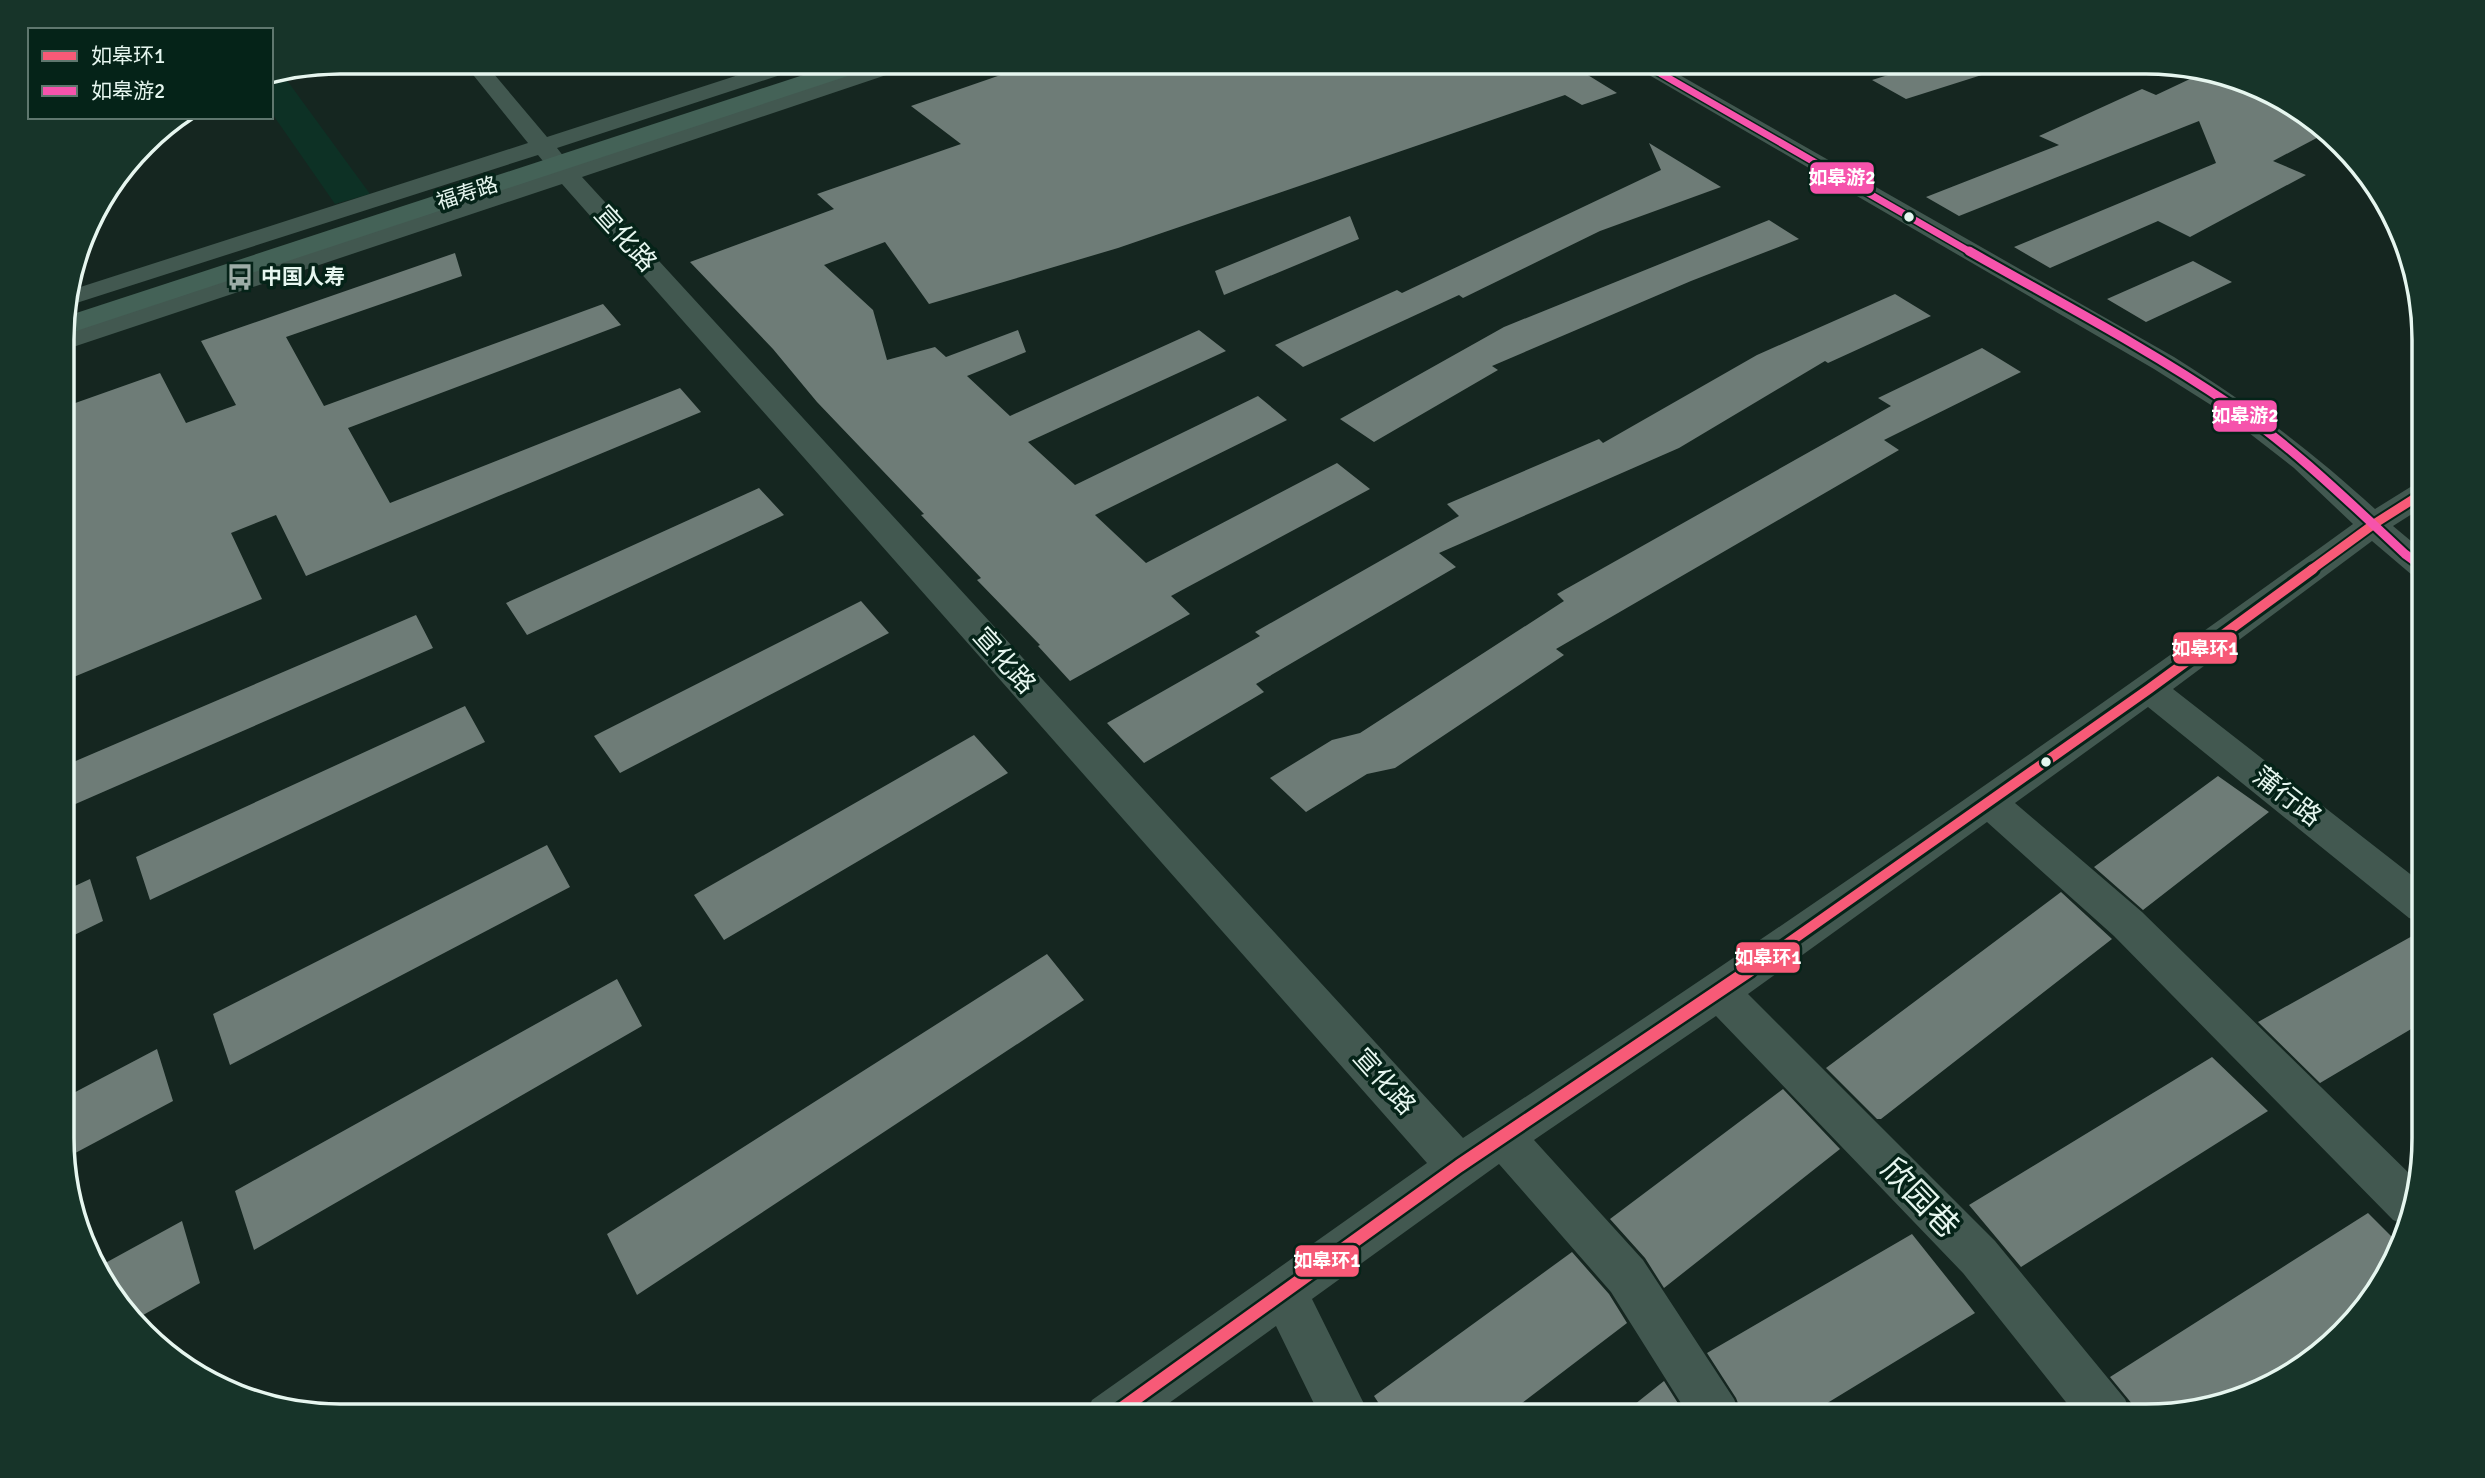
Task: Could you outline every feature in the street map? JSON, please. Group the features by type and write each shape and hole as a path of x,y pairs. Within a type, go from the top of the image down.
{"main road":[{"name":"福寿路","path":"74,323 803,74"},
{"name":"福寿路","path":"75,310 828,74"}],"street":[{"name":"宣化路","path":"483,74 555,159 1459,1166"},
{"path":"74,338 555,159 771,74"},
{"path":"78,296 862,74"},
{"path":"1662,74 2187,377 2232,406 2304,461 2399,508 2412,532"},
{"path":"2399,508 2405,554 2412,559"},
{"path":"1126,1404 1502,1136 1718,992 1989,802 2399,508"},
{"name":"蒲行路","path":"2149,689 2412,897"},
{"path":"1989,802 2128,924 2404,1199"},
{"name":"欣园巷","path":"1718,992 1979,1257 2098,1404"},
{"path":"1502,1136 1627,1276 1709,1404"},
{"path":"1284,1293 1340,1404"}],"shaded area":[{"path":"286,79 370,194 335,204 273,115 273,83"}],"building":[{"path":"1003,74 1586,74 1617,93 1582,105 1565,95 1118,248 929,304 885,242 824,265 873,310 887,360 935,347 946,357 1018,330 1026,352 967,376 1010,416 1199,330 1226,351 1028,442 1075,485 1258,396 1287,420 1095,515 1146,563 1337,463 1370,489 1171,596 1190,614 1070,681 1038,646 1040,645 977,580 981,578 921,515 924,514 817,402 773,349 690,262 834,209 817,194 961,144 911,106"},
{"path":"1892,74 1985,74 1906,99 1872,80"},
{"path":"2192,78 2231,88 2278,109 2318,137 2273,161 2306,175 2190,237 2158,221 2050,268 2014,247 2216,163 2199,121 1959,216 1926,197 2059,145 2039,136 2142,89 2156,95"},
{"path":"1649,143 1721,187 1600,231 1463,298 1459,295 1303,367 1275,345 1397,290 1402,293 1661,170"},
{"path":"1350,216 1359,239 1224,295 1215,271"},
{"path":"1769,220 1799,239 1691,281 1492,366 1498,370 1374,442 1340,419 1504,327"},
{"path":"455,253 462,276 286,337 324,406 603,304 621,325 348,428 390,503 680,388 701,412 306,576 276,515 231,533 262,599 74,677 74,403 160,373 186,423 236,405 201,341"},
{"path":"2193,261 2232,282 2146,322 2107,299"},
{"path":"1895,294 1931,316 1828,363 1825,361 1679,448 1439,553 1456,567 1256,684 1264,692 1144,763 1107,723 1260,636 1255,632 1459,516 1447,504 1599,439 1603,443 1757,355"},
{"path":"1982,348 2021,372 1884,440 1899,450 1556,649 1564,655 1395,768 1367,774 1306,812 1270,778 1332,740 1360,733 1564,601 1557,594 1891,406 1878,398"},
{"path":"759,488 784,515 527,635 506,603"},
{"path":"861,601 889,633 620,773 594,736"},
{"path":"416,615 433,648 74,805 74,762"},
{"path":"465,706 485,742 150,900 136,857"},
{"path":"974,735 1008,773 724,940 694,895"},
{"path":"2218,776 2269,812 2143,910 2094,867"},
{"path":"547,845 570,887 230,1065 213,1014"},
{"path":"90,879 103,921 74,935 74,886"},
{"path":"2061,892 2112,939 1881,1119 1877,1119 1826,1068"},
{"path":"2412,936 2412,1029 2320,1083 2258,1022"},
{"path":"1047,954 1084,1000 637,1295 607,1234"},
{"path":"617,979 642,1026 254,1250 235,1191"},
{"path":"157,1049 173,1101 74,1154 74,1093"},
{"path":"2212,1057 2268,1111 2021,1267 1969,1205"},
{"path":"1783,1089 1840,1149 1664,1288 1645,1258 1610,1219"},
{"path":"2368,1213 2392,1237 2367,1286 2334,1327 2293,1360 2263,1377 2231,1390 2197,1399 2163,1404 2132,1404 2110,1377"},
{"path":"182,1221 200,1283 142,1316 118,1286 105,1263"},
{"path":"1912,1234 1975,1313 1826,1404 1738,1404 1707,1353"},
{"path":"1572,1252 1609,1294 1627,1323 1521,1404 1379,1404 1374,1396"},
{"path":"1664,1381 1678,1404 1635,1404"}],"transit line":[{"name":"如皋游2","path":"1662,74 2164,363 2232,406 2304,461 2412,559"},
{"name":"如皋环1","path":"1128,1404 1459,1166 1719,992 2149,689 2374,524 2412,500"}],"place":[{"name":"中国人寿","path":"240,277"}]}
